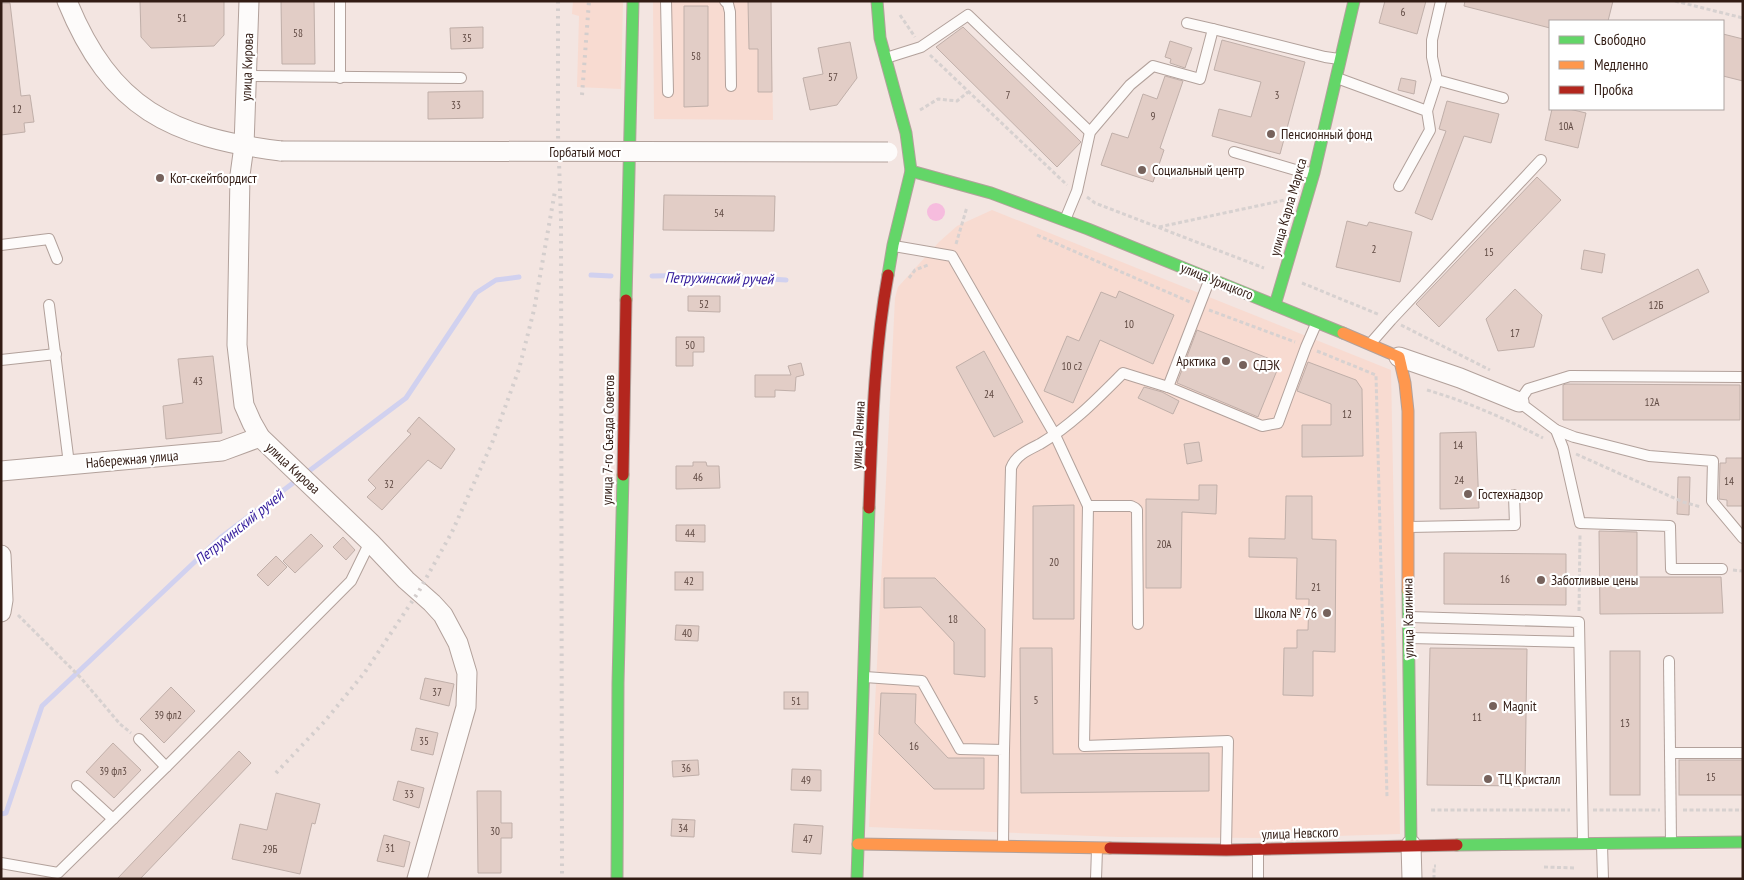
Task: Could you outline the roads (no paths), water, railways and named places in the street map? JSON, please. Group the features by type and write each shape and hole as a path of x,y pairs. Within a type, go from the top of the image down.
{"street":[{"name":"Горбатый мост","path":"67,1 83,36 98,62 124,93 143,108 163,120 208,138 244,146 281,151 888,152"},
{"name":"улица Кирова","path":"249,1 244,146 240,175 237,345 244,405 260,437 443,615 458,643 467,674 466,707 417,879"},
{"name":"улица 7-го Съезда Советов","path":"617,879 618,683 634,1"},
{"name":"улица Ленина","path":"857,879 871,453 880,317 893,245 911,171 906,133 880,38 877,1"},
{"name":"улица Карла Маркса","path":"1276,304 1314,174 1354,1"},
{"name":"улица Урицкого","path":"911,171 991,193 1065,221 1276,304 1399,357 1460,378 1519,402"},
{"name":"улица Калинина","path":"1399,357 1405,383 1408,411 1407,527 1412,879"},
{"name":"Набережная улица","path":"1,471 222,451 260,437"},
{"path":"1,555 2,606"},
{"name":"улица Невского","path":"858,844 1258,850 1412,845 1743,842"}],"lane":[{"path":"340,1 340,78"},
{"path":"666,1 668,92"},
{"path":"725,1 730,12 732,86"},
{"path":"1399,186 1430,130 1427,111 1437,80 1432,57 1432,40 1441,1"},
{"path":"886,58 921,47 968,15 1090,132"},
{"path":"1187,23 1325,57 1341,59"},
{"path":"1065,221 1077,191 1090,132 1130,85 1153,66 1200,79 1213,29"},
{"path":"247,76 461,78"},
{"path":"1336,78 1427,111"},
{"path":"1437,80 1503,98"},
{"path":"1234,152 1314,174"},
{"path":"1370,344 1541,160"},
{"path":"1,245 49,239 57,259"},
{"path":"893,245 952,256 1055,435 1088,506 1084,746 1228,741 1226,850"},
{"path":"1168,387 1210,279"},
{"path":"50,305 69,464"},
{"path":"1003,847 1011,468 1013,462 1019,456 1055,435 1081,415 1123,373 1168,387 1262,426 1278,423 1306,347 1317,323"},
{"path":"1,360 56,354"},
{"path":"1742,378 1570,376 1528,389 1519,402 1556,430 1574,437 1649,456 1713,461 1712,501 1743,538"},
{"path":"1556,430 1563,448 1580,524 1670,526 1671,569 1722,568"},
{"path":"1407,527 1515,525 1514,495"},
{"path":"1088,506 1131,506 1137,510 1138,624"},
{"path":"1,864 56,876 351,581 370,542"},
{"path":"1409,618 1579,622 1583,844"},
{"path":"1409,638 1579,642"},
{"path":"1670,661 1671,844"},
{"path":"864,677 922,681 960,749 1004,750"},
{"path":"139,739 166,767"},
{"path":"1670,753 1743,752"},
{"path":"76,786 113,819"},
{"path":"1602,843 1603,879"},
{"path":"1096,879 1097,848"},
{"path":"1258,850 1258,879"}],"waterway":[{"name":"Петрухинский ручей","path":"591,275 611,276"},
{"name":"Петрухинский ручей","path":"652,276 707,275 786,280"},
{"name":"Петрухинский ручей","path":"1,814 6,813 42,706 220,538 406,398 476,293 496,280 519,277"}],"railway":[{"path":"558,1 558,134 561,218 562,879"},
{"path":"582,95 589,1"},
{"path":"276,773 325,721 365,672 419,591 452,532 492,443 519,369 534,310 555,191"}],"place":[{"name":"Пенсионный фонд","path":"1271,134"},
{"name":"Социальный центр","path":"1142,170"},
{"name":"Кот-скейтбордист","path":"160,178"},
{"name":"Арктика","path":"1226,361"},
{"name":"СДЭК","path":"1243,365"},
{"name":"Гостехнадзор","path":"1468,494"},
{"name":"Заботливые цены","path":"1541,580"},
{"name":"Школа № 76","path":"1327,613"},
{"name":"Magnit","path":"1493,706"},
{"name":"ТЦ Кристалл","path":"1488,779"}]}
